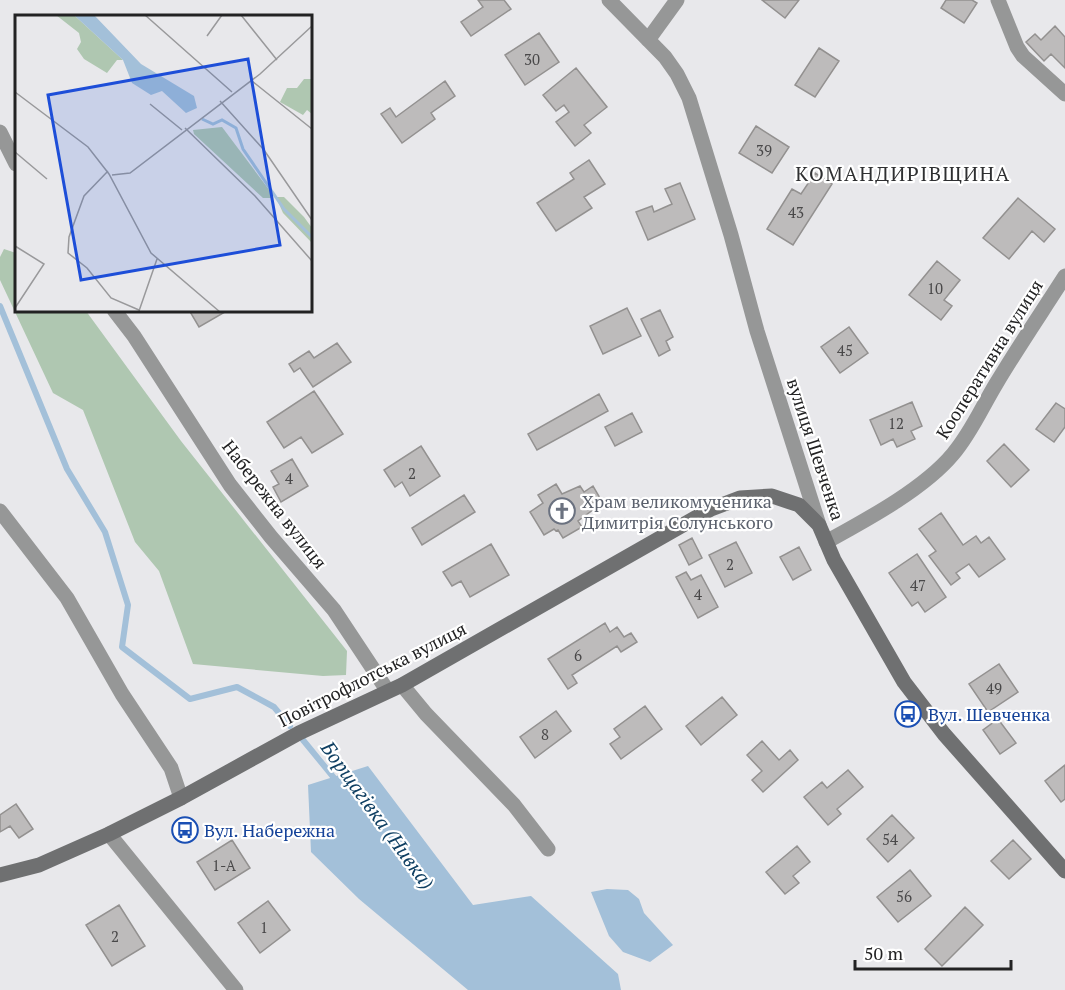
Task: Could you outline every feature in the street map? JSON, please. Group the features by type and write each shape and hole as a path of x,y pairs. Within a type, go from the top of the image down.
{"street":[{"name":"вулиця Шевченка","path":"609,0 665,57 689,98 757,332 819,525 860,608 904,682 944,734 1065,871"},
{"path":"648,40 677,0"},
{"path":"998,0 1017,47 1023,56 1065,94"},
{"path":"0,132 15,162"},
{"name":"Кооперативна вулиця","path":"826,542 914,488 953,454 970,431 1001,376 1065,276"},
{"name":"Набережна вулиця","path":"116,312 134,336 230,485 334,610 387,690"},
{"name":"Повітрофлотська вулиця","path":"0,875 39,865 110,834 299,734 387,690 402,685 658,539 721,506 741,498 772,496 799,505 819,525"},
{"path":"0,512 67,598 122,694 171,768 181,798"},
{"path":"402,685 426,714 514,805 548,849"},
{"path":"110,834 236,990"}],"green space":[{"path":"4,249 15,253 15,312 0,280 0,257"},
{"path":"15,312 87,312 181,441 347,651 346,675 323,676 193,664 159,571 135,542 83,410 53,393"}],"water":[{"path":"368,766 473,905 531,896 618,974 621,990 468,990 359,899 311,852 308,785"},
{"path":"607,889 628,890 639,899 644,913 673,945 650,962 623,952 609,936 591,892"}],"building":[{"path":"478,0 504,0 511,9 471,36 461,22 483,7"},
{"path":"762,0 799,0 785,18"},
{"path":"946,0 972,0 977,3 964,23 941,8"},
{"path":"1055,26 1065,37 1065,68 1051,54 1044,61 1026,42 1035,34 1041,40"},
{"path":"539,33 559,62 525,85 505,55"},
{"path":"819,48 839,61 815,97 795,85"},
{"path":"576,68 607,107 584,125 591,133 575,146 556,122 569,112 564,105 556,111 543,95"},
{"path":"445,81 455,96 431,113 435,119 402,143 381,114 390,108 396,117"},
{"path":"756,126 789,147 772,173 739,153"},
{"path":"589,160 605,184 584,197 592,208 556,231 537,203 574,179 570,173"},
{"path":"815,173 832,184 793,245 767,229 792,189 801,194"},
{"path":"680,183 695,219 648,240 636,212 652,206 654,212 672,204 665,189"},
{"path":"1018,198 1055,229 1044,242 1032,231 1009,259 983,238"},
{"path":"937,261 960,280 944,300 952,306 941,320 909,295"},
{"path":"627,308 641,336 603,354 590,326"},
{"path":"660,310 673,337 666,341 670,350 659,356 641,319"},
{"path":"190,312 225,312 199,327"},
{"path":"849,327 868,353 840,373 821,347"},
{"path":"337,343 351,362 313,387 300,368 294,372 289,364 309,351 314,358"},
{"path":"314,391 343,434 312,453 301,437 284,448 267,422"},
{"path":"599,394 608,411 537,450 528,434"},
{"path":"912,402 922,426 911,431 915,439 897,447 893,439 881,445 870,420"},
{"path":"1056,403 1065,409 1065,427 1054,442 1036,429"},
{"path":"632,413 642,432 615,446 605,427"},
{"path":"1004,444 1029,470 1011,487 987,461"},
{"path":"421,446 440,476 410,496 402,482 395,487 384,470"},
{"path":"292,459 308,486 281,502 273,487 279,484 271,471"},
{"name":"Храм великомученика Димитрія Солунського","path":"556,484 562,494 580,486 584,492 593,486 600,498 591,504 594,509 578,521 582,527 563,538 558,530 554,529 544,535 530,512 543,503 538,495"},
{"path":"464,495 475,512 422,545 412,528"},
{"path":"941,513 963,545 976,536 981,543 989,537 1005,559 979,577 969,564 956,573 960,578 951,585 929,556 936,551 919,529"},
{"path":"692,538 702,558 689,565 679,545"},
{"path":"736,542 752,573 725,587 709,555"},
{"path":"491,544 509,575 470,597 461,581 452,586 443,572"},
{"path":"799,547 811,570 793,580 780,557"},
{"path":"917,554 946,597 925,612 918,602 912,606 889,573"},
{"path":"686,572 691,580 701,575 718,607 698,618 676,577"},
{"path":"605,623 610,632 617,627 624,637 631,633 637,642 621,652 617,646 572,675 577,683 568,689 548,659"},
{"path":"999,664 1018,692 988,712 969,684"},
{"path":"722,697 737,715 701,745 686,726"},
{"path":"645,706 662,729 621,759 610,744 620,737 614,729"},
{"path":"556,711 571,731 535,758 520,737"},
{"path":"998,719 1016,743 1000,754 983,730"},
{"path":"762,741 779,760 790,750 798,760 763,792 752,780 762,771 747,755"},
{"path":"1065,765 1065,799 1061,802 1045,781"},
{"path":"848,770 863,787 837,809 841,814 828,825 804,797 822,782 827,788"},
{"path":"16,804 33,829 19,838 10,826 0,832 0,815"},
{"path":"892,815 914,838 888,862 867,839"},
{"path":"232,840 250,868 215,890 197,862"},
{"path":"1013,840 1031,859 1009,879 991,861"},
{"path":"797,846 810,862 793,876 799,883 785,894 766,872"},
{"path":"910,870 931,896 898,922 877,897"},
{"path":"268,901 290,930 260,953 238,923"},
{"path":"119,905 145,946 112,966 86,925"},
{"path":"965,907 983,925 942,966 925,949"}],"waterway":[{"name":"Борщагівка (Нивка)","path":"0,306 67,469 105,532 128,605 122,647 190,699 237,687 274,707 290,726"},
{"name":"Борщагівка (Нивка)","path":"303,740 339,784"}],"place":[{"name":"Храм великомученика Димитрія Солунського","path":"562,511"},
{"name":"Вул. Шевченка","path":"908,714"},
{"name":"Вул. Набережна","path":"185,830"}],"district":[{"name":"КОМАНДИРІВЩИНА","path":"903,173"}]}
